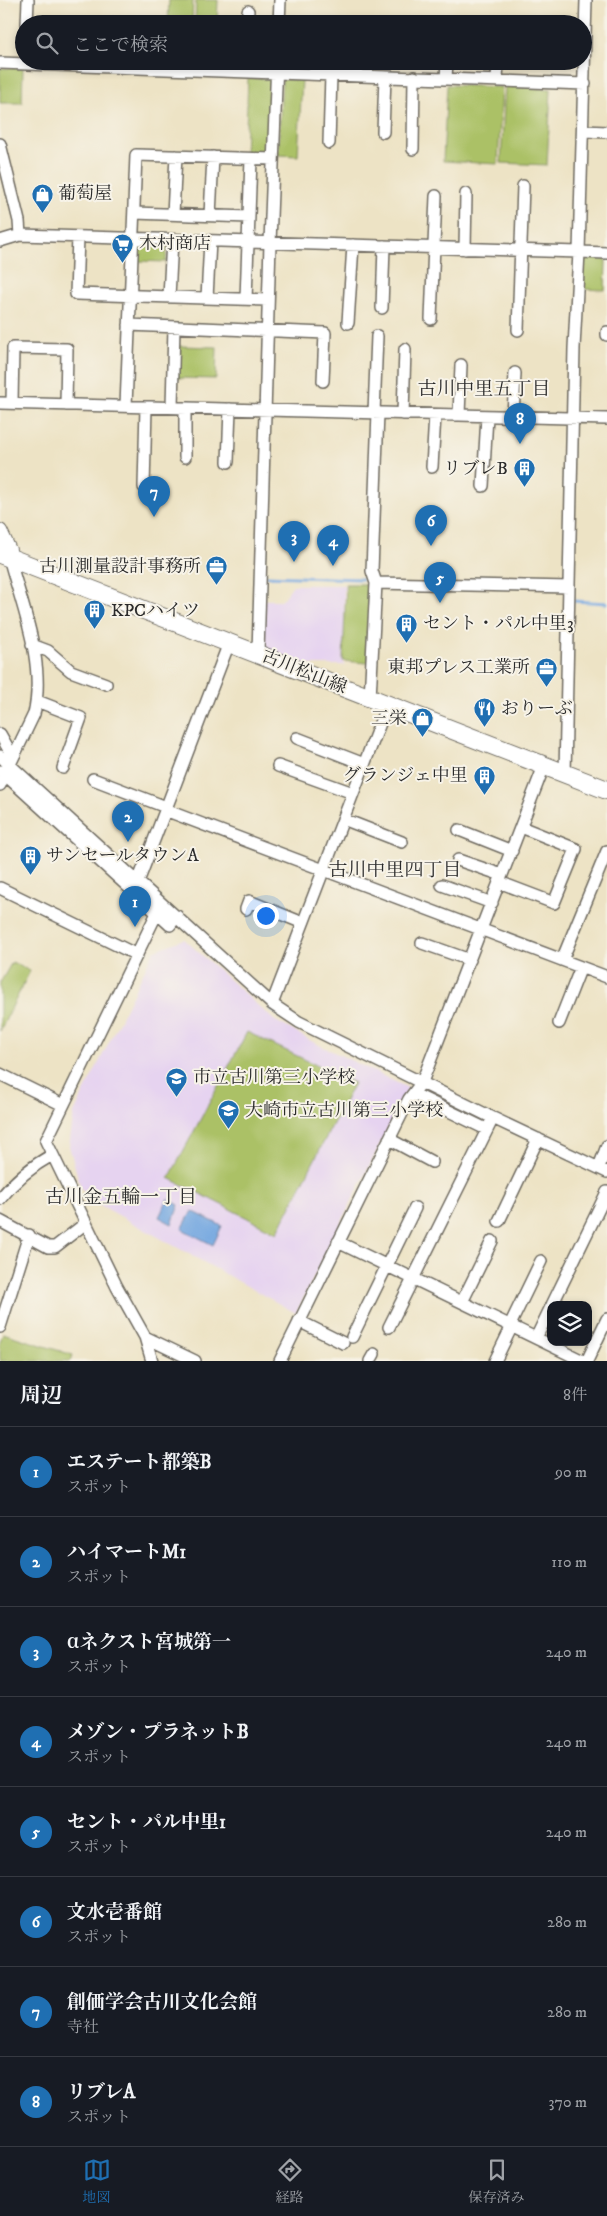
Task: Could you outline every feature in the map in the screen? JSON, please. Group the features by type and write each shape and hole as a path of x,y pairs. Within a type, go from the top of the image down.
{"main road":[{"name":"古川松山線","path":"4,556 607,790"}],"street":[{"path":"27,15 28,0"},
{"path":"279,15 280,0"},
{"path":"586,0 586,15"},
{"path":"248,11 248,15"},
{"path":"0,63 15,62"},
{"path":"258,653 277,70"},
{"path":"297,70 331,75 585,84"},
{"path":"446,70 446,79"},
{"path":"497,80 498,70"},
{"path":"565,774 573,418 585,70"},
{"path":"329,143 331,75"},
{"path":"383,132 385,76"},
{"path":"413,149 414,78"},
{"path":"584,131 607,132"},
{"path":"0,144 19,221 20,235"},
{"path":"126,406 136,155 273,159"},
{"path":"173,214 176,156"},
{"path":"210,215 213,157"},
{"path":"246,299 251,159"},
{"path":"518,330 523,186"},
{"path":"465,249 466,194"},
{"path":"431,319 436,196"},
{"path":"134,213 249,217"},
{"path":"0,241 20,235 607,253"},
{"path":"78,237 76,294 268,300"},
{"path":"169,297 172,240"},
{"path":"207,298 210,241"},
{"path":"348,323 353,245"},
{"path":"382,308 384,246"},
{"path":"129,325 325,333 323,381"},
{"path":"172,408 174,327"},
{"path":"370,698 376,583 372,571 377,336"},
{"path":"12,403 13,348 67,349 66,405"},
{"path":"403,414 405,349"},
{"path":"458,415 460,365"},
{"path":"514,417 515,373"},
{"path":"0,403 607,420"},
{"path":"144,487 146,407"},
{"path":"185,408 185,457"},
{"path":"228,462 230,409"},
{"path":"432,467 434,415"},
{"path":"483,486 487,416"},
{"path":"0,531 9,550 4,556 32,645 38,678 37,701 34,714 7,770"},
{"path":"376,583 569,587"},
{"path":"138,882 230,643"},
{"path":"32,645 48,651 71,671 106,684"},
{"path":"37,701 81,718 63,768"},
{"path":"272,1004 387,705"},
{"path":"0,734 9,750 7,770"},
{"path":"297,738 364,764"},
{"path":"0,756 7,770 157,913 170,925 175,919"},
{"path":"278,766 353,793"},
{"path":"280,1361 409,1099 419,1088 544,766"},
{"path":"7,770 138,882 175,919 272,1004 299,1022 489,1124 603,1169 607,1146"},
{"path":"93,779 166,809 607,977"},
{"path":"343,819 402,842"},
{"path":"458,860 554,903 576,849 521,826"},
{"path":"459,830 512,850"},
{"path":"562,960 607,851"},
{"path":"442,885 492,902"},
{"path":"0,888 137,955"},
{"path":"246,909 249,901 303,923"},
{"path":"152,1361 145,1337 46,1141 157,913"},
{"path":"422,943 470,960"},
{"path":"559,1023 581,967"},
{"path":"0,1074 63,1105"},
{"path":"389,1327 489,1124"},
{"path":"389,1139 432,1162"},
{"path":"499,1221 536,1142"},
{"path":"0,1200 16,1180 33,1166 52,1155"},
{"path":"553,1301 607,1192"},
{"path":"299,1321 347,1340 415,1208"},
{"path":"0,1221 29,1235 48,1247 55,1247 86,1223"},
{"path":"0,1328 29,1235"},
{"path":"338,1242 536,1338 558,1356 583,1361"},
{"path":"462,1302 492,1242"},
{"path":"495,1361 540,1261"},
{"path":"536,1338 547,1315"},
{"path":"587,1361 607,1319"},
{"path":"145,1337 195,1361"}],"shaded area":[{"path":"293,585 344,585 344,665 307,665 262,648 263,600 282,600"},
{"name":"大崎市立古川第三小学校","path":"184,939 274,1020 313,1042 408,1088 296,1313 100,1205 81,1188 69,1146 74,1113 154,951"}],"green space":[{"path":"169,0 193,0 192,15 168,15"},
{"path":"196,0 218,0 217,15 195,15"},
{"path":"0,68 23,70 22,103 0,103"},
{"path":"248,78 273,79 270,156 245,155"},
{"path":"282,79 302,80 298,156 278,155"},
{"path":"447,85 502,87 498,164 443,161"},
{"path":"505,86 551,89 547,165 501,163"},
{"path":"138,244 167,246 166,262 137,261"},
{"path":"588,258 606,258 605,290 581,289 582,263"},
{"path":"177,346 217,347 216,379 177,378"},
{"path":"346,584 364,584 372,589 368,663 343,661"},
{"path":"12,962 30,971 0,1031 0,983"},
{"path":"247,1032 354,1083 277,1233 169,1178"},
{"path":"3,1333 73,1355 71,1361 0,1361 0,1342"}],"water":[{"path":"168,1199 179,1205 172,1224 159,1217"},
{"path":"192,1211 222,1226 213,1245 182,1229"}],"waterway":[{"path":"265,576 362,579"},
{"path":"574,601 607,603"},
{"path":"271,1009 297,1027"}],"place":[{"name":"葡萄屋","path":"42,213"},
{"name":"木村商店","path":"123,263"},
{"name":"リブレA","path":"520,444"},
{"name":"リブレB","path":"524,488"},
{"name":"創価学会古川文化会館","path":"154,517"},
{"name":"文水壱番館","path":"431,546"},
{"name":"αネクスト宮城第一","path":"294,562"},
{"name":"メゾン・プラネットB","path":"333,566"},
{"name":"古川測量設計事務所","path":"217,586"},
{"name":"セント・パル中里1","path":"440,603"},
{"name":"KPCハイツ","path":"95,630"},
{"name":"セント・パル中里3","path":"407,643"},
{"name":"東邦プレス工業所","path":"546,687"},
{"name":"おりーぶ","path":"485,728"},
{"name":"三栄","path":"423,738"},
{"name":"グランジェ中里","path":"484,795"},
{"name":"ハイマートM1","path":"128,842"},
{"name":"サンセールタウンA","path":"30,875"},
{"name":"エステート都築B","path":"135,927"},
{"name":"市立古川第三小学校","path":"177,1097"},
{"name":"大崎市立古川第三小学校","path":"229,1130"}],"district":[{"name":"古川中里五丁目","path":"484,389"},
{"name":"古川中里四丁目","path":"395,870"},
{"name":"古川金五輪一丁目","path":"121,1197"}]}
